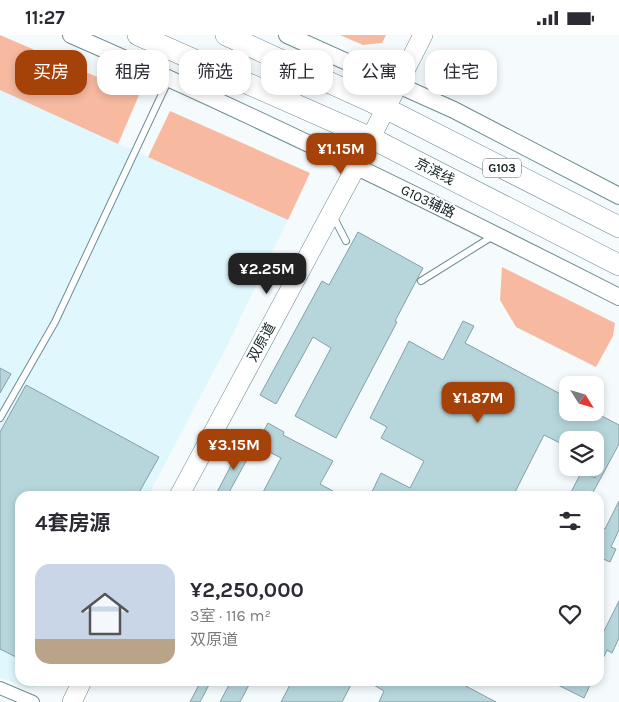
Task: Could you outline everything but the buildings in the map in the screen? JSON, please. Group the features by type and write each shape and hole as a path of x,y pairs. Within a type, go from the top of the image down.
{"highway":[{"name":"京滨线","path":"138,35 371,138 619,265"},
{"name":"G103","path":"226,35 385,109 619,227"}],"main road":[{"name":"双原道","path":"414,50 422,35"},
{"name":"双原道","path":"182,491 357,165 391,95"},
{"path":"72,702 80,686"}],"street":[{"name":"G103辅路","path":"71,35 170,78 357,165 619,297"},
{"path":"287,35 343,59"},
{"path":"415,92 619,196"},
{"path":"0,688 33,702"}],"lane":[{"path":"0,418 55,321 170,78"},
{"path":"331,213 346,241"},
{"path":"421,281 496,234"}],"shaded area":[{"path":"0,35 35,50 15,50 15,95 87,95 87,73 97,77 97,95 139,95 118,144 0,90"},
{"path":"340,35 386,35 382,43 363,45"},
{"path":"0,90 288,220 226,348 151,491 15,491 15,683 0,677"},
{"path":"170,111 310,173 288,220 148,157"},
{"path":"502,267 615,323 613,336 596,367 516,327 500,300"},
{"path":"22,686 37,686 29,689"}]}
